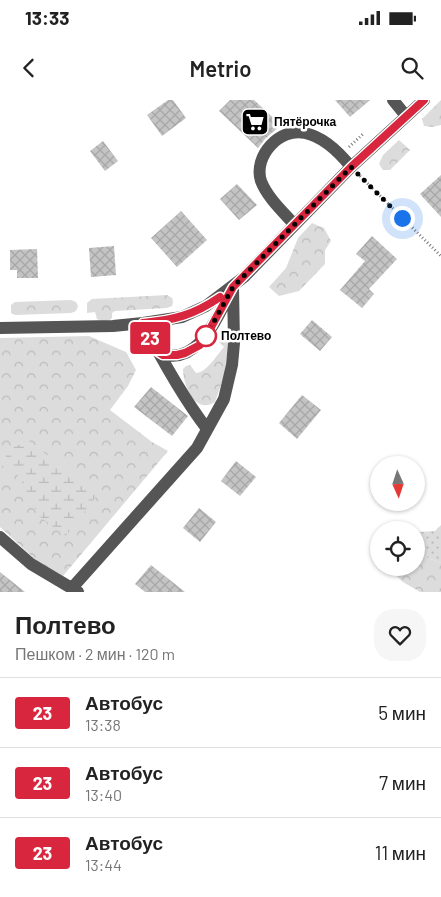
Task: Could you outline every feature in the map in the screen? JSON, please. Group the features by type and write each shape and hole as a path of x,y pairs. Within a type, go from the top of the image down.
{"street":[{"path":"392,100 406,116"},
{"path":"0,328 113,326 170,320 194,313 233,287 351,167 424,100"},
{"path":"294,224 279,207 262,181 260,163 262,156 269,148 284,135 296,131 307,133 331,145 351,167"},
{"path":"158,352 163,355 177,355 200,345 233,287"},
{"path":"0,537 31,564 75,590 197,448 224,399 232,365 235,322 233,287"},
{"path":"143,323 190,406 207,428"}],"path":[{"path":"351,167 441,256"}],"green space":[{"path":"441,100 441,125 424,126 422,119"},
{"path":"399,140 410,150 390,170 383,170 379,164 383,155"},
{"path":"312,223 324,228 331,241 325,250 325,264 299,291 279,296 269,287 286,268 298,238"},
{"path":"167,295 172,298 173,302 172,306 167,308 115,311 112,313 112,318 109,321 97,319 95,312 87,313 87,303 92,299"},
{"path":"71,300 76,302 78,306 76,311 71,313 15,315 11,313 11,305 15,302"},
{"path":"226,333 229,333 225,373 215,402 202,405 196,401 188,390 183,369 190,365 196,373 204,370 224,347 219,342"},
{"path":"89,336 126,352 136,370 128,386 110,410 152,442 168,451 63,576 36,560 0,527 0,338"},
{"path":"29,441 98,494 66,536 39,516 19,476 1,465 11,448"},
{"path":"441,525 441,563 425,557 425,532 435,531"},
{"path":"425,557 441,563 441,592 420,592 397,576 425,576"}],"building":[{"path":"168,100 173,100 186,118 162,136 147,115"},
{"name":"Пятёрочка","path":"230,100 254,100 281,125 258,148 219,111"},
{"path":"335,100 370,100 350,117"},
{"path":"103,141 118,161 105,171 90,151"},
{"path":"441,175 441,217 420,194"},
{"path":"237,184 257,205 239,220 220,199"},
{"path":"181,211 207,240 177,267 151,238"},
{"path":"372,236 397,259 369,289 374,294 362,308 340,290 365,261 356,254"},
{"path":"114,246 116,275 91,277 89,248"},
{"path":"37,249 38,278 17,278 17,270 10,270 10,250"},
{"path":"312,320 332,337 320,351 300,334"},
{"path":"151,387 188,416 172,436 134,407"},
{"path":"302,395 321,410 297,439 279,423"},
{"path":"236,461 256,477 240,496 221,481"},
{"path":"199,508 216,522 200,542 183,528"},
{"path":"151,565 185,592 145,592 135,584"},
{"path":"0,572 25,592 0,592"}],"bus line":[{"name":"23","path":"220,297 194,313 170,320 143,323 158,352 163,355 177,355 200,345 233,287 351,167 424,100"}],"place":[{"name":"Пятёрочка","path":"255,122"},
{"name":"Полтево","path":"206,336"}],"route":[{"path":"206,336 233,287 351,167 402,218"}]}
